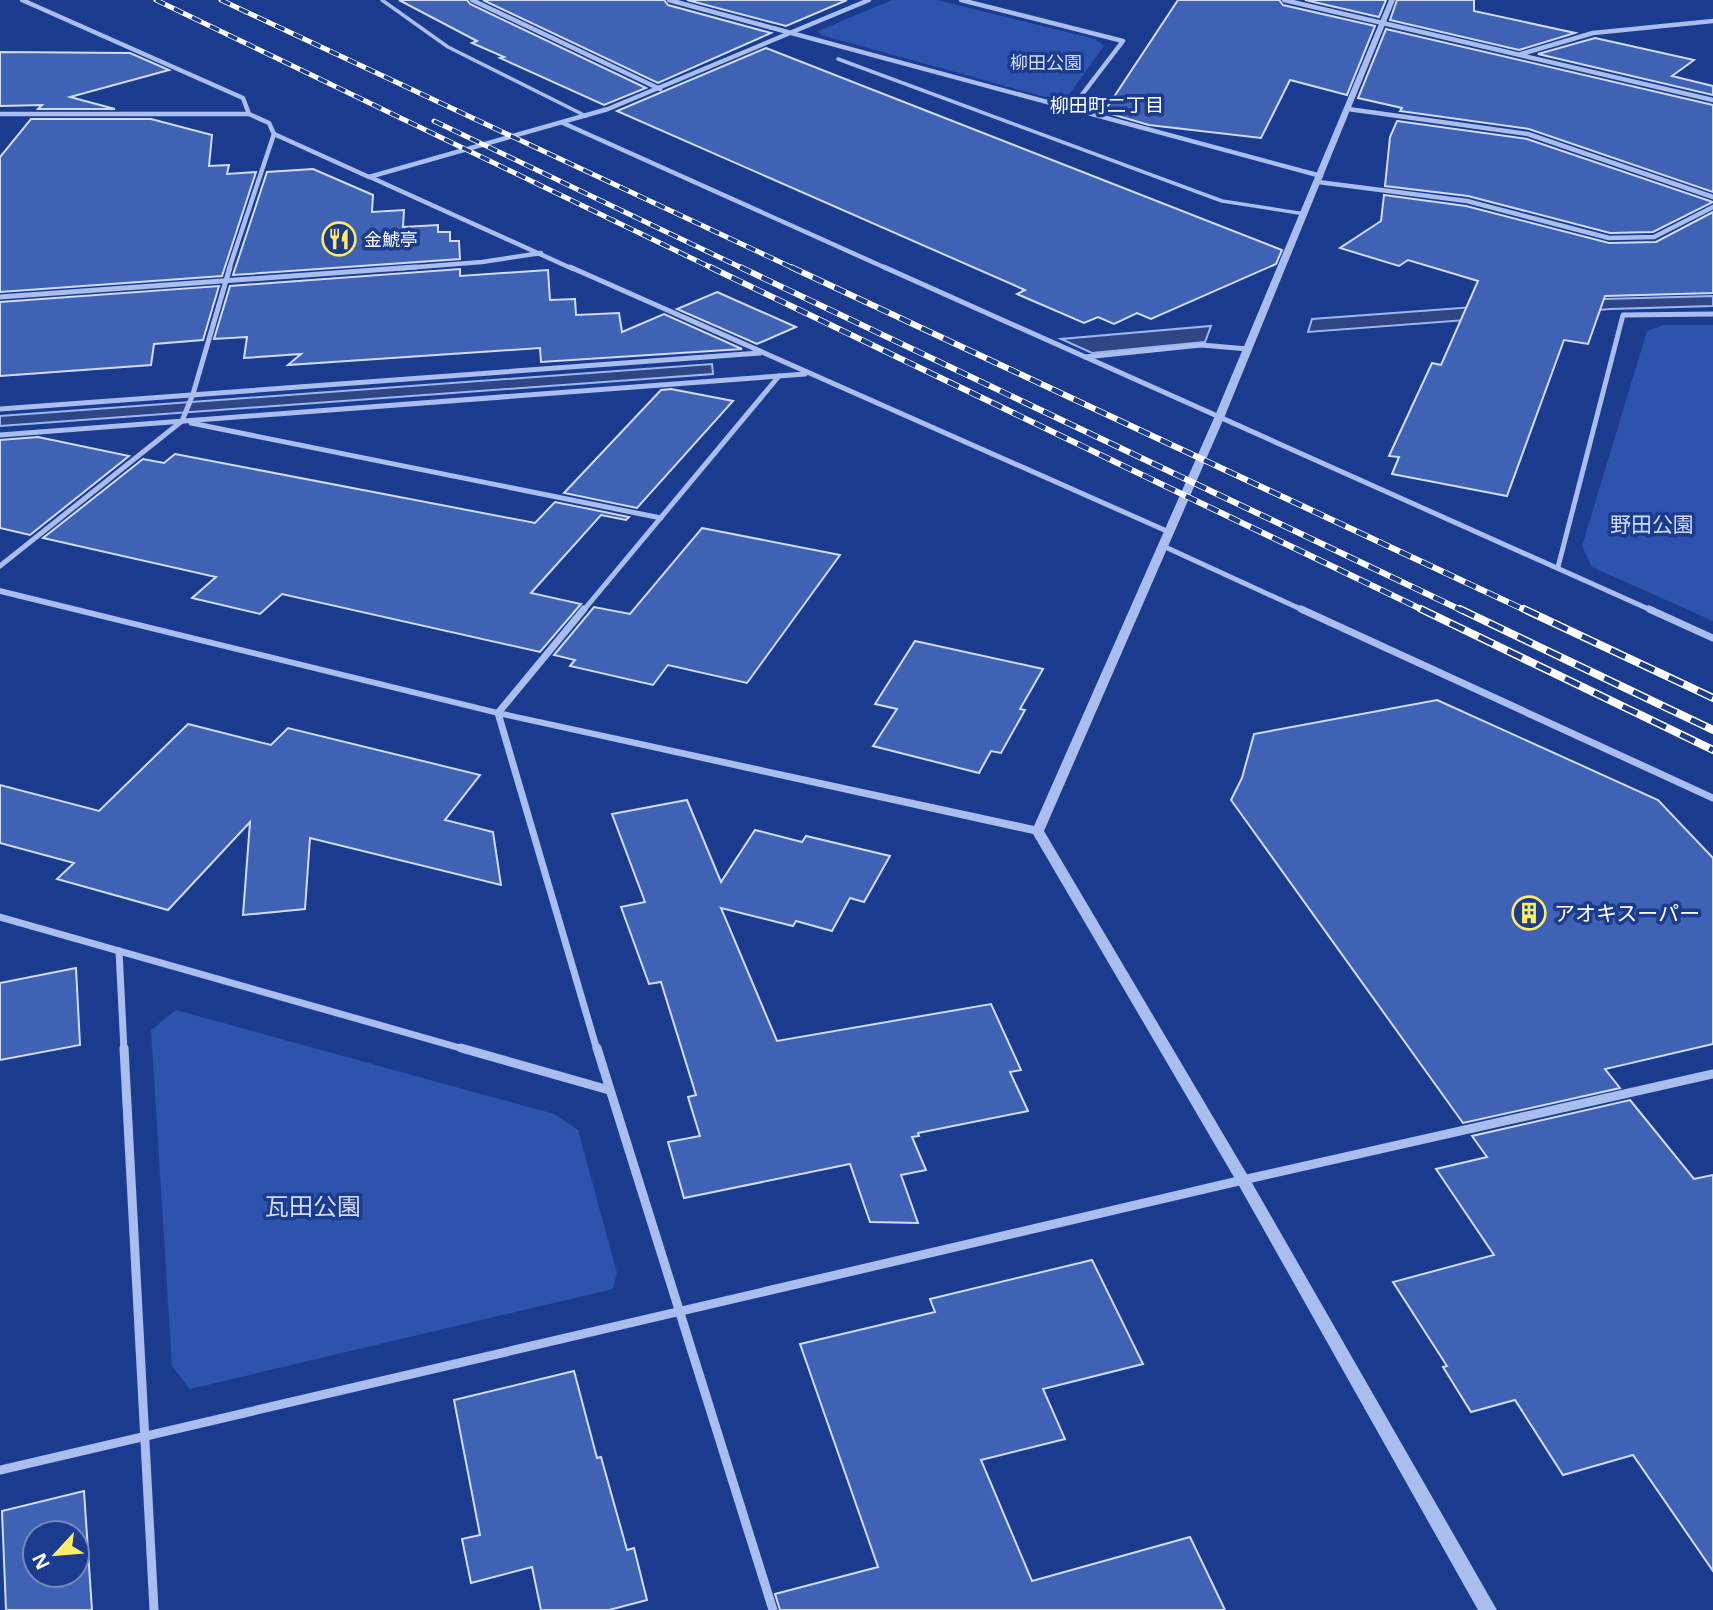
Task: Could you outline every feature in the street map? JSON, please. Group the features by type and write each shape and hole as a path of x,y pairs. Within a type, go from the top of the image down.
{"street":[{"path":"22,0 243,98 249,114"},
{"path":"472,0 660,89"},
{"path":"669,0 1319,179 1467,201 1609,238 1654,237 1713,207"},
{"path":"369,177 586,116 660,89 869,0"},
{"path":"961,0 1123,41 1071,109"},
{"path":"1284,0 1713,100"},
{"path":"1038,831 1219,418 1392,0"},
{"path":"1519,55 1593,33 1713,21"},
{"path":"1348,109 1528,134 1713,197"},
{"path":"0,114 249,114 269,123 274,134 805,374 1169,532"},
{"path":"563,123 1713,638"},
{"path":"0,566 183,418 192,397 225,281 274,134"},
{"path":"0,297 482,262 542,253"},
{"path":"1558,567 1623,315 1713,314"},
{"path":"1084,357 1201,345 1248,349"},
{"path":"0,409 192,397 762,353"},
{"path":"0,435 183,418 805,374"},
{"path":"498,713 779,376"},
{"path":"183,418 660,518"},
{"path":"1163,546 1713,798"},
{"path":"0,591 498,713 1038,831 1243,1180 1488,1610"},
{"path":"498,713 609,1090 773,1610"},
{"path":"0,917 609,1090"},
{"path":"119,951 154,1610"},
{"path":"0,1470 680,1314 1243,1180 1713,1074"}],"lane":[{"path":"382,0 449,47 586,116"},
{"path":"838,59 1222,201 1305,214"}],"green space":[{"name":"柳田公園","path":"892,0 937,0 1095,39 1104,46 1068,96 1045,97 821,35 818,31"},
{"name":"野田公園","path":"1664,325 1713,325 1713,621 1592,567 1582,546 1647,331"},
{"name":"瓦田公園","path":"176,1010 554,1114 578,1130 617,1273 613,1289 190,1389 172,1366 151,1030"}],"shaded area":[{"path":"1713,296 1713,306 1611,309 1308,332 1312,319 1569,300"},
{"path":"1211,326 1205,342 1092,353 1061,339"},
{"path":"712,364 713,374 0,426 0,416"}],"building":[{"path":"399,0 467,0 470,4 646,88 604,105 500,58 504,57 472,43 477,41"},
{"path":"483,0 664,0 668,5 771,33 658,83"},
{"path":"687,0 847,0 786,26"},
{"path":"1178,0 1279,0 1283,5 1375,26 1347,95 1290,80 1261,138 1149,125 1104,112"},
{"path":"1305,0 1386,0 1379,17"},
{"path":"1397,0 1474,0 1474,11 1575,33 1519,50 1390,20"},
{"path":"1386,29 1713,105 1713,192 1529,129 1400,111 1402,108 1358,98"},
{"path":"1595,38 1694,60 1672,76 1713,86 1713,95 1538,54"},
{"path":"766,48 1282,250 1276,264 1151,319 1137,313 1114,324 1098,317 1084,323 1017,294 1025,290 617,111"},
{"path":"0,52 130,53 169,70 70,97 115,109 0,106"},
{"path":"31,119 151,119 212,135 209,166 229,165 227,174 256,172 222,276 0,292 0,157"},
{"path":"1397,121 1527,139 1713,202 1653,232 1610,233 1468,196 1385,186 1390,137"},
{"path":"313,169 373,195 372,212 404,210 403,227 438,225 438,232 450,232 450,241 459,241 460,259 233,275 267,172"},
{"path":"1384,195 1466,206 1609,243 1656,242 1713,212 1713,293 1605,296 1588,344 1564,340 1507,496 1392,474 1399,457 1389,456 1432,363 1441,365 1478,281 1408,260 1399,266 1340,248 1381,221"},
{"path":"460,269 460,276 548,270 550,300 575,299 576,315 619,313 622,332 664,314 742,349 541,362 540,348 288,365 301,354 244,358 247,337 214,339 230,286"},
{"path":"219,286 203,340 154,344 151,365 0,376 0,302"},
{"path":"717,292 796,327 757,344 677,309"},
{"path":"671,389 733,401 637,508 564,493 661,390"},
{"path":"38,437 129,456 30,535 0,528 0,440"},
{"path":"175,454 535,523 555,502 629,517 626,520 601,515 531,593 581,604 540,652 282,594 260,614 192,598 216,577 43,538 143,459 164,463"},
{"path":"702,528 840,555 747,683 668,665 653,685 570,666 575,660 554,655 594,607 630,614"},
{"path":"915,641 1043,669 1020,709 1025,710 1001,753 991,751 979,773 873,746 897,709 875,704"},
{"name":"アオキスーパー","path":"1437,700 1658,800 1713,858 1713,1044 1605,1069 1620,1088 1463,1123 1231,800 1242,778 1254,734"},
{"path":"188,724 271,745 288,728 480,775 445,820 493,832 501,885 310,838 305,909 243,915 250,822 168,910 57,879 74,863 0,843 0,785 99,811"},
{"path":"687,800 721,882 755,830 802,842 806,836 890,856 864,902 850,898 832,931 796,921 793,926 721,908 777,1041 991,1004 1021,1070 1010,1072 1028,1111 918,1133 919,1136 912,1137 926,1170 901,1175 918,1223 870,1222 850,1164 684,1198 668,1142 700,1136 688,1097 696,1095 661,982 649,984 621,907 645,902 612,814"},
{"path":"76,968 80,1045 0,1060 0,983"},
{"path":"1630,1100 1694,1179 1713,1175 1713,1571 1633,1455 1563,1475 1515,1400 1471,1412 1443,1367 1447,1366 1393,1282 1494,1255 1436,1169 1487,1157 1472,1136"},
{"path":"1092,1260 1143,1364 1043,1389 1065,1439 981,1460 1032,1581 1190,1537 1225,1610 780,1610 775,1594 878,1567 800,1344 935,1312 930,1299"},
{"path":"574,1371 597,1458 601,1457 627,1550 634,1548 647,1600 609,1610 541,1610 532,1567 471,1583 462,1539 480,1535 454,1400"},
{"path":"84,1491 86,1519 21,1519 21,1589 91,1589 92,1610 6,1610 2,1511"}],"railway":[{"path":"156,0 714,269"},
{"path":"221,0 795,269"},
{"path":"434,121 744,269"},
{"path":"710,267 1425,611"},
{"path":"740,267 1463,611"},
{"path":"791,267 1527,611"},
{"path":"1421,609 1713,750"},
{"path":"1460,609 1713,730"},
{"path":"1524,609 1713,698"}],"place":[{"name":"金鯱亭","path":"339,239"},
{"name":"アオキスーパー","path":"1529,913"}],"district":[{"name":"柳田町二丁目","path":"1107,105"}]}
